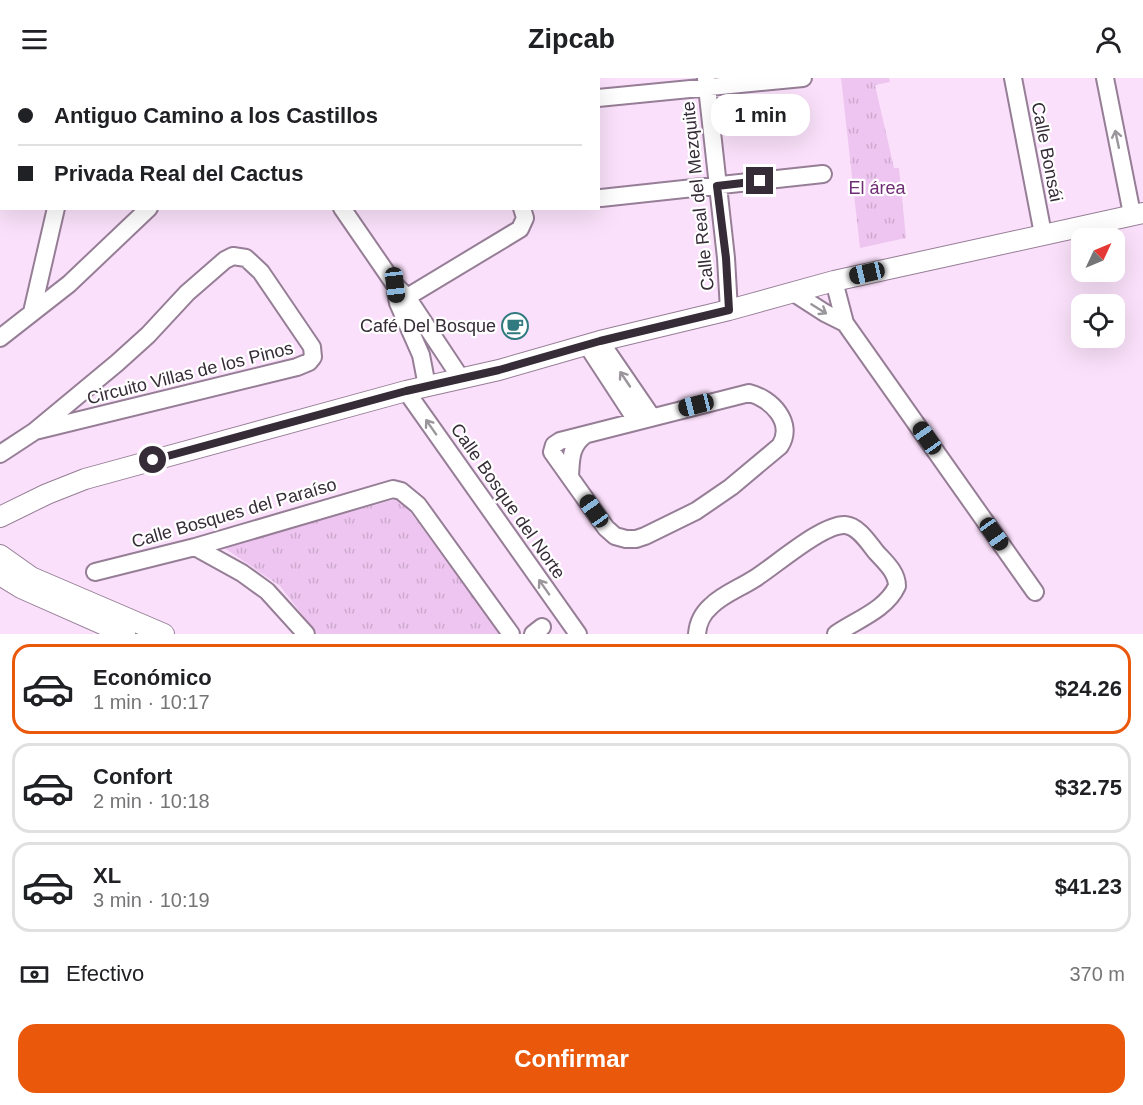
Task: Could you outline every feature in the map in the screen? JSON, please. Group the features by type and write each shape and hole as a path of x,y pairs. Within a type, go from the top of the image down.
{"street":[{"path":"600,98 706,82 802,78"},
{"name":"Calle Bonsái","path":"1013,78 1043,234"},
{"path":"0,517 47,494 96,476 406,391 499,370 593,343 729,310 834,281 1138,214 1105,78"},
{"name":"Calle Real del Mezquite","path":"706,82 726,258 729,310"},
{"path":"601,198 824,174"},
{"path":"32,312 56,210"},
{"path":"0,338 69,284 147,210"},
{"path":"346,210 400,295 460,377"},
{"path":"400,295 519,229 524,213"},
{"name":"Circuito Villas de los Pinos","path":"2,455 35,431 133,349 197,284 233,256 246,258 252,262 312,347 313,357 309,362 297,367 35,431"},
{"path":"834,281 845,323 1035,592"},
{"path":"794,293 845,323"},
{"path":"400,295 427,386"},
{"path":"593,343 644,418"},
{"name":"Calle Bosque del Norte","path":"406,391 578,634"},
{"path":"749,393 764,397 776,410 784,424 785,439 780,446 739,480 696,511 636,539 615,536 606,528 554,456 552,447 560,441 644,418 749,393"},
{"name":"Calle Bosques del Paraíso","path":"95,572 195,547 393,489 401,491 418,505 511,634"},
{"path":"697,634 702,616 718,600 766,572 820,534 834,527 848,525 858,531 894,573 897,586 881,606 836,634"},
{"path":"195,547 242,573 267,591 306,634"},
{"path":"0,555 31,585 125,634"},
{"path":"0,575 164,634"}],"green space":[{"name":"El área","path":"841,78 889,78 890,82 875,85 894,168 899,168 906,238 860,248"},
{"path":"400,498 500,634 317,634 280,586 223,547"}],"place":[{"name":"Café Del Bosque","path":"515,326"}],"route":[{"path":"153,460 406,391 499,370 600,341 729,310 726,258 717,186 760,181"}]}
